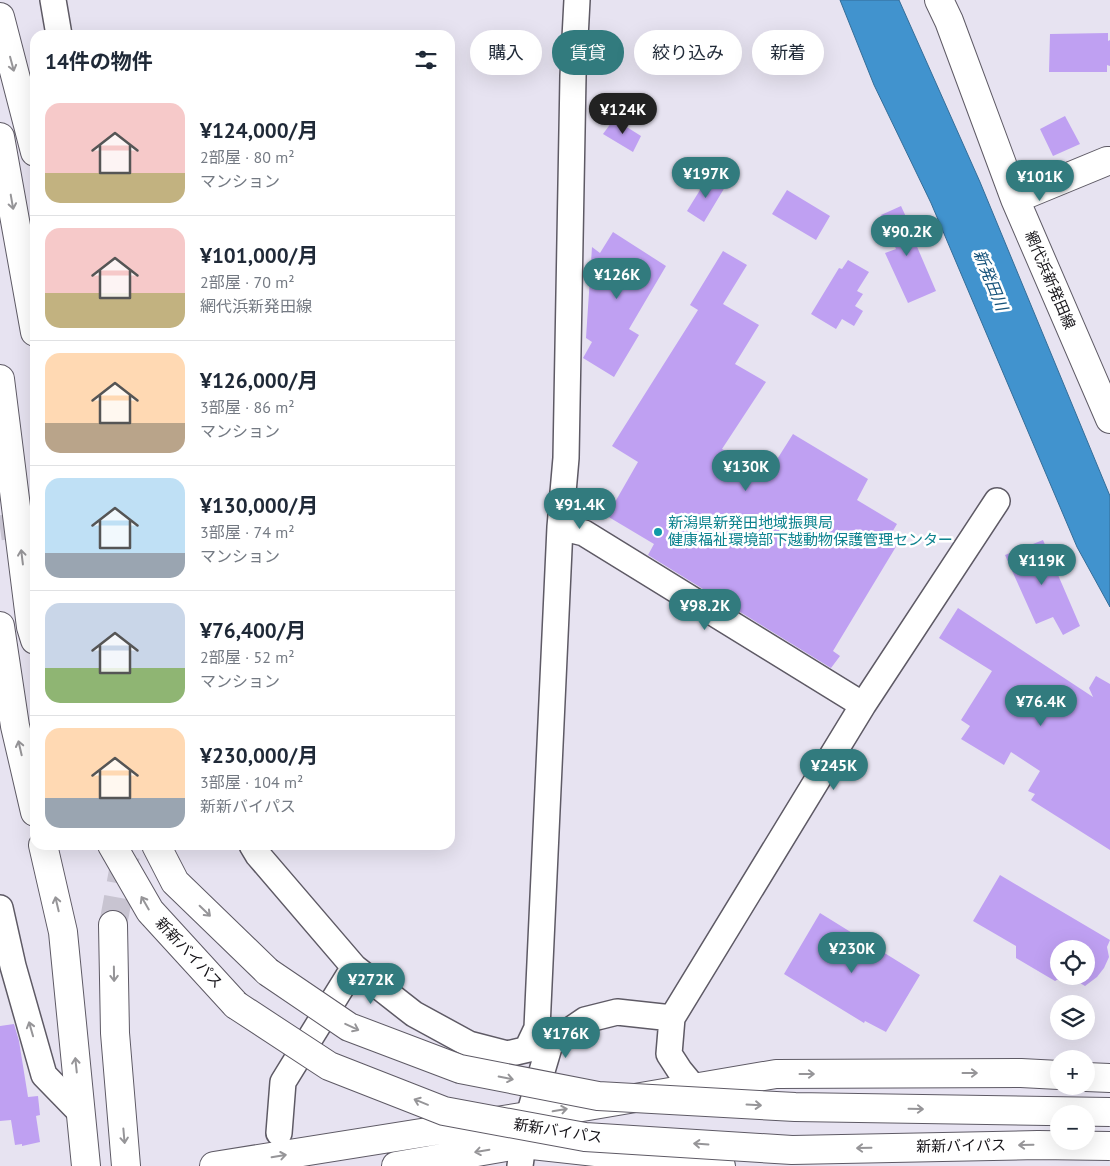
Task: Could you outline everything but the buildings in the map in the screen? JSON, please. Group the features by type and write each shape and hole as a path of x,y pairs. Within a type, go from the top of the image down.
{"main road":[{"name":"網代浜新発田線","path":"939,0 949,21 1015,200 1110,419"},
{"path":"0,17 30,133"},
{"path":"0,137 30,304"},
{"path":"1015,200 1110,161"},
{"path":"0,379 30,620"},
{"path":"0,626 15,726 30,790"},
{"path":"44,850 63,932 86,1166"},
{"name":"新新バイパス","path":"115,850 150,911 236,1004 329,1066 444,1112 585,1137 792,1150 1038,1144 1110,1146"},
{"path":"158,850 174,882 268,972 349,1027 460,1069 598,1096 794,1107 1110,1112"},
{"path":"113,925 115,1032 126,1166"},
{"path":"214,1166 776,1074 1050,1075"},
{"path":"1095,1077 1110,1078"},
{"path":"396,1166 521,1155 721,1166"}],"street":[{"path":"52,0 58,30"},
{"path":"521,1155 529,1115 538,1047 537,1028 560,527 566,458 573,76 577,0"},
{"path":"694,1088 669,1054 672,1018 863,705 997,502"},
{"path":"560,527 584,533 863,705"},
{"path":"255,850 354,967 414,1014 469,1044 507,1054 538,1047 585,1020 617,1012 672,1018"},
{"path":"0,908 12,966 44,1075 81,1113"},
{"path":"279,1133 283,1082 354,967"}],"water":[{"name":"新発田川","path":"840,0 899,0 980,182 1110,496 1110,607 1077,547 931,203 874,85"}],"tunnel":[{"path":"0,528 30,524"},
{"path":"113,925 127,850"}],"place":[{"name":"新潟県新発田地域振興局 健康福祉環境部下越動物保護管理センター","path":"658,532"}]}
